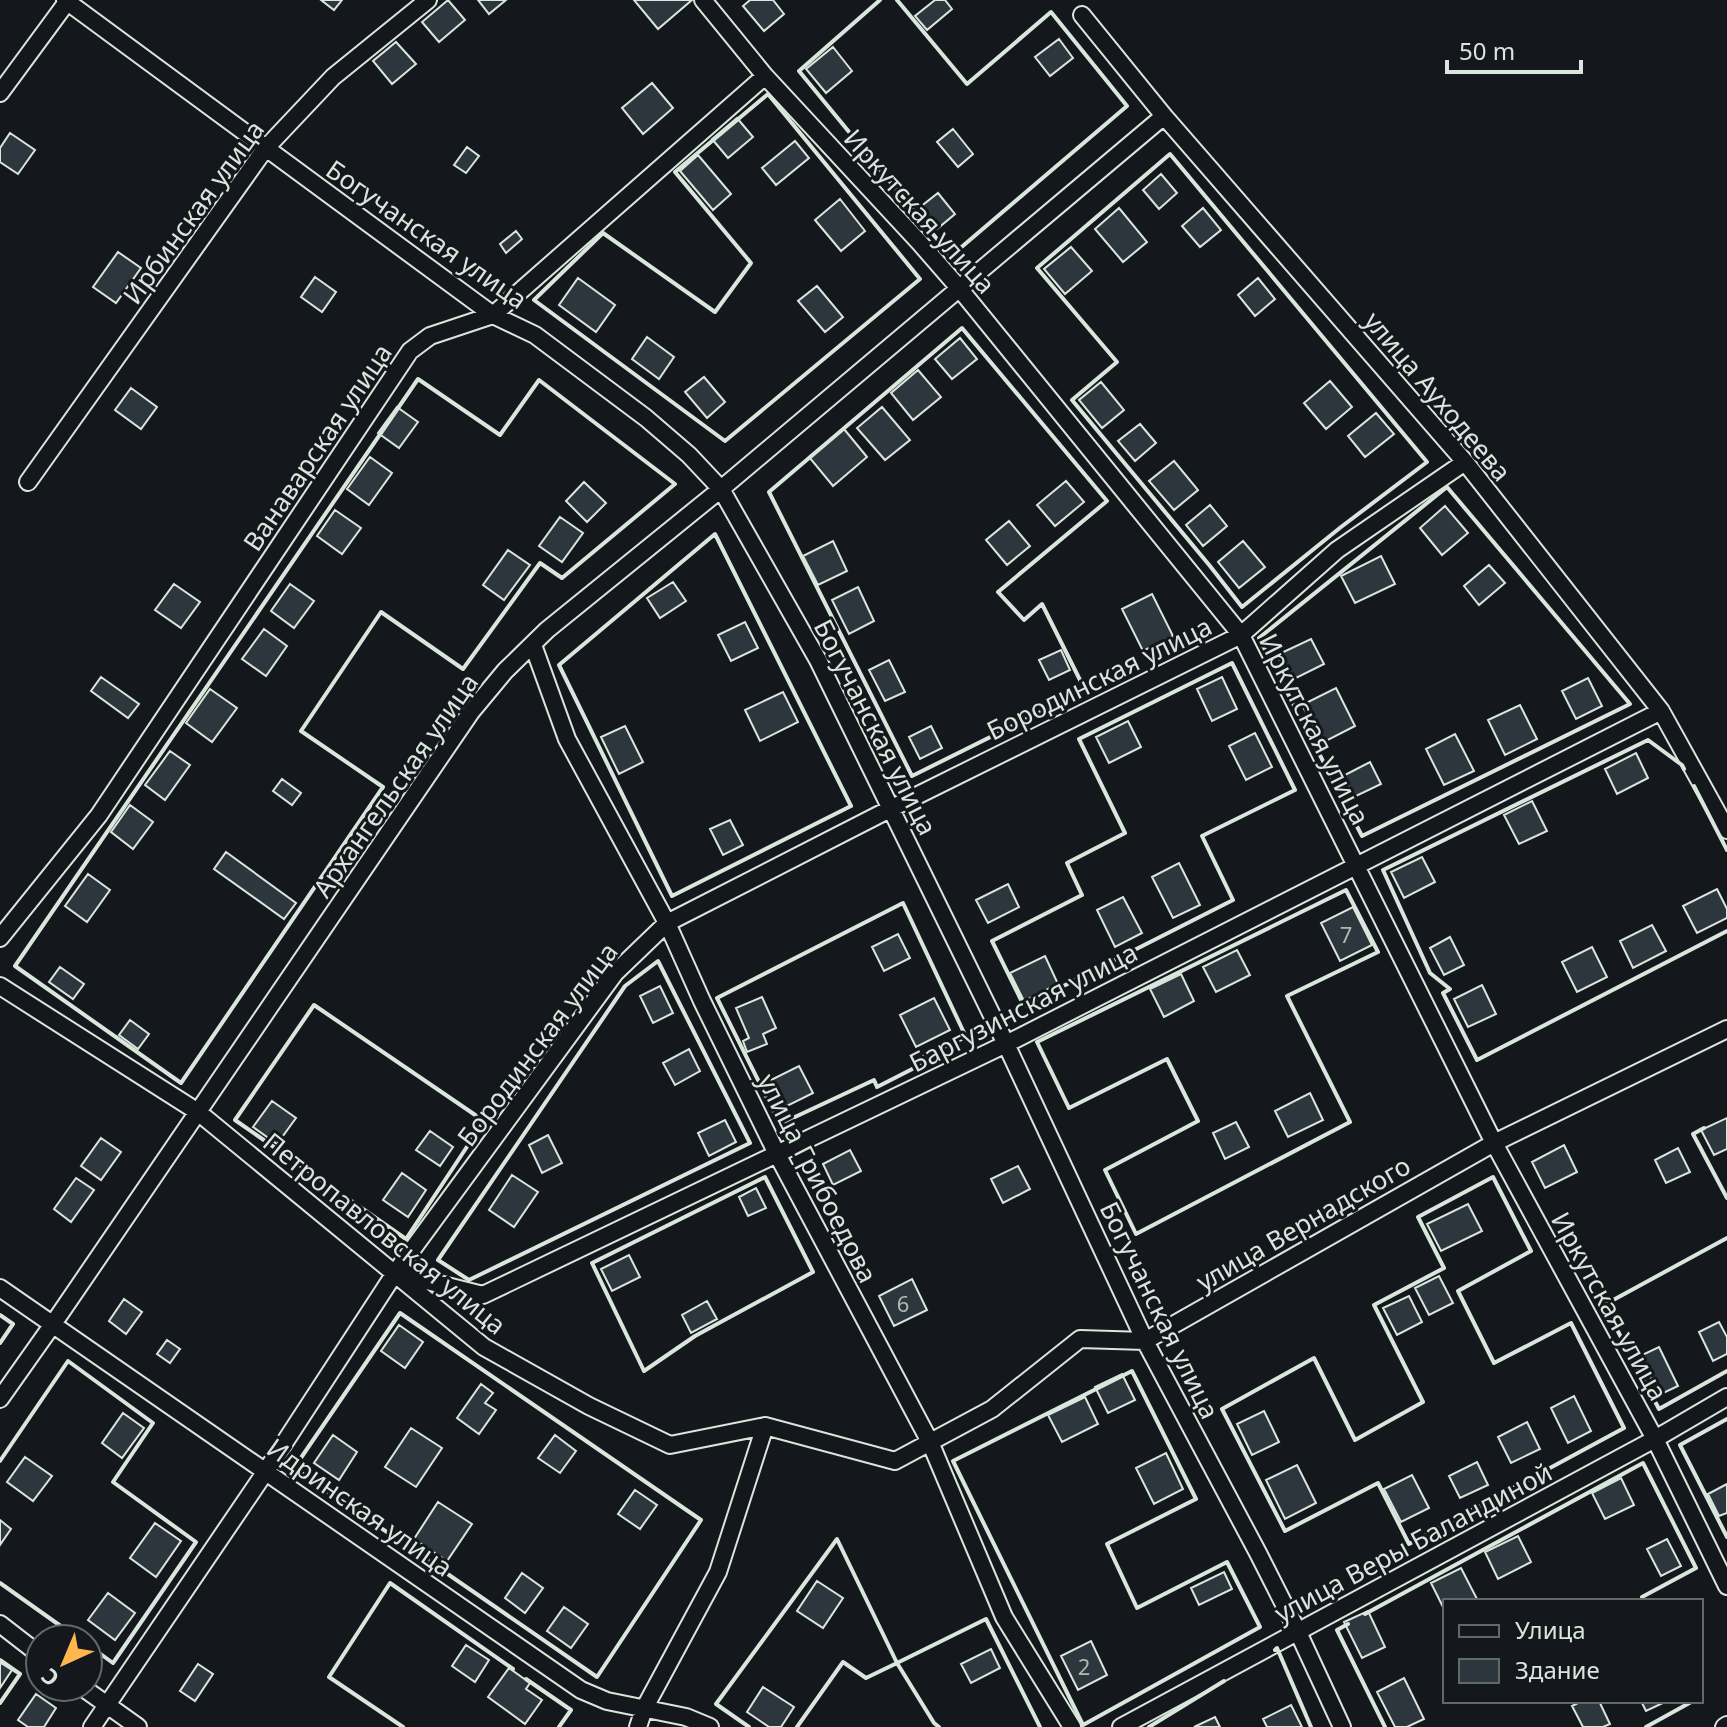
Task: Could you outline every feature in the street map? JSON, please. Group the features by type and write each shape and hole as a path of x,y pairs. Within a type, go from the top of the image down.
{"street":[{"name":"Ирбинская улица","path":"28,482 265,149 333,77 428,0"},
{"name":"Иркутская улица","path":"703,0 765,76 959,288 1241,635 1494,1143 1655,1439 1727,1586"},
{"name":"Богучанская улица","path":"66,1 493,315 535,335 646,418 689,455 721,489 818,660 1006,1044 1145,1341 1298,1632 1342,1727"},
{"path":"0,93 66,1"},
{"name":"улица Ауходеева","path":"1082,15 1164,116 1465,462 1661,711 1727,830"},
{"name":"Ванаварская улица","path":"0,938 99,815 410,351 430,336 493,315 765,76"},
{"name":"Архангельская улица","path":"0,1399 471,712 505,671 547,630 721,489 1164,116"},
{"name":"Бородинская улица","path":"92,1727 266,1471 395,1273 615,973 667,923 1241,635 1337,550 1465,462"},
{"name":"улица Грибоедова","path":"533,645 567,739 667,923 777,1154 930,1442 1004,1617 1072,1727"},
{"name":"Баргузинская улица","path":"395,1273 483,1295 1006,1044 1661,711"},
{"name":"Петропавловская улица","path":"0,986 198,1112 484,1347 589,1406 670,1445 765,1426"},
{"name":"улица Вернадского","path":"1145,1341 1494,1143 1727,1029"},
{"name":"Идринская улица","path":"0,1288 581,1690 607,1701 686,1717 710,1727"},
{"path":"638,1727 644,1709 718,1572 765,1426 895,1461 992,1409 1080,1339 1145,1341"},
{"name":"улица Веры Баландиной","path":"1121,1727 1655,1439 1727,1397"},
{"path":"0,1624 24,1643"},
{"path":"103,1703 138,1727"}],"building":[{"path":"321,0 342,0 334,10"},
{"path":"448,0 465,20 439,42 422,22"},
{"path":"478,0 506,0 489,14"},
{"path":"634,0 692,0 658,29"},
{"path":"750,0 773,0 784,14 764,31 743,6"},
{"path":"935,0 945,0 952,9 927,30 915,16"},
{"path":"1059,39 1073,58 1050,76 1035,57"},
{"path":"396,42 416,64 392,84 373,61"},
{"path":"833,47 852,71 826,93 806,69"},
{"path":"652,83 673,108 643,134 622,108"},
{"path":"737,118 753,137 728,158 712,139"},
{"path":"953,129 973,154 958,167 937,142"},
{"path":"10,133 35,150 18,174 0,162 0,148"},
{"path":"795,141 809,158 776,185 762,168"},
{"path":"467,147 479,156 466,173 454,165"},
{"path":"698,155 731,194 713,210 680,171"},
{"path":"1161,174 1177,193 1159,209 1143,190"},
{"path":"938,193 955,214 937,229 919,208"},
{"path":"840,199 865,231 841,251 815,220"},
{"path":"1119,208 1147,242 1123,262 1095,229"},
{"path":"1203,208 1221,230 1200,247 1182,226"},
{"path":"516,231 522,239 506,253 500,244"},
{"path":"1071,247 1092,271 1065,294 1044,269"},
{"path":"118,252 141,268 116,303 93,287"},
{"path":"315,277 336,292 322,312 301,297"},
{"path":"578,278 615,305 596,332 559,305"},
{"path":"1258,278 1275,299 1255,316 1238,295"},
{"path":"817,286 843,317 825,332 798,301"},
{"path":"647,337 674,357 659,379 632,359"},
{"path":"960,338 977,359 952,379 935,359"},
{"path":"918,370 941,397 913,420 891,393"},
{"path":"704,377 725,402 707,418 685,392"},
{"path":"1330,381 1352,407 1326,429 1304,403"},
{"path":"1101,382 1124,410 1102,428 1079,400"},
{"path":"131,388 157,407 141,429 115,410"},
{"path":"397,407 418,422 399,448 378,433"},
{"path":"882,407 910,440 885,460 857,428"},
{"path":"1376,413 1394,434 1365,457 1348,436"},
{"path":"1140,424 1156,443 1135,461 1118,441"},
{"path":"844,429 867,457 833,486 809,457"},
{"path":"370,457 392,473 369,505 347,489"},
{"path":"1174,461 1198,490 1174,510 1149,481"},
{"path":"1066,481 1084,502 1055,526 1037,505"},
{"path":"584,482 606,503 587,522 566,501"},
{"path":"1210,505 1227,526 1203,546 1186,525"},
{"path":"1445,506 1468,533 1442,555 1420,528"},
{"path":"335,510 361,528 342,554 317,536"},
{"path":"560,517 583,533 562,562 539,546"},
{"path":"1009,521 1030,546 1007,565 986,540"},
{"path":"833,541 847,571 818,585 803,556"},
{"path":"1243,541 1265,567 1239,588 1218,562"},
{"path":"508,550 530,565 504,600 483,585"},
{"path":"1381,556 1395,584 1355,603 1341,576"},
{"path":"1489,565 1505,583 1479,605 1464,586"},
{"path":"673,582 686,601 660,618 647,598"},
{"path":"174,584 200,602 181,628 155,610"},
{"path":"290,584 314,601 294,628 271,611"},
{"path":"858,587 874,621 849,634 832,600"},
{"path":"1152,594 1173,636 1143,651 1122,609"},
{"path":"745,622 758,648 731,661 718,635"},
{"path":"264,629 287,646 266,676 242,659"},
{"path":"1311,639 1324,664 1290,681 1277,655"},
{"path":"1061,650 1070,670 1049,680 1039,660"},
{"path":"889,660 905,692 885,701 869,670"},
{"path":"101,677 139,704 128,718 91,691"},
{"path":"1222,677 1237,709 1212,721 1197,689"},
{"path":"1588,678 1602,706 1576,719 1562,691"},
{"path":"1336,688 1355,726 1322,743 1302,705"},
{"path":"210,689 237,708 212,742 186,723"},
{"path":"783,692 798,722 760,741 745,710"},
{"path":"1520,705 1537,739 1505,755 1488,720"},
{"path":"1128,721 1141,747 1109,763 1096,737"},
{"path":"625,726 643,762 619,774 601,737"},
{"path":"931,726 942,748 920,759 909,737"},
{"path":"1255,733 1272,767 1246,780 1229,746"},
{"path":"1455,734 1474,771 1444,785 1426,749"},
{"path":"170,751 190,765 165,800 145,785"},
{"path":"1636,753 1648,778 1617,794 1605,769"},
{"path":"1370,762 1381,784 1354,797 1343,776"},
{"path":"282,779 301,793 292,805 273,791"},
{"path":"1532,801 1547,831 1519,844 1504,815"},
{"path":"130,805 153,822 133,849 111,832"},
{"path":"730,820 743,845 723,855 710,829"},
{"path":"226,852 296,903 284,919 214,869"},
{"path":"1422,857 1435,882 1404,898 1391,872"},
{"path":"1179,863 1200,905 1173,918 1152,877"},
{"path":"88,874 110,890 87,922 65,906"},
{"path":"1008,884 1019,907 988,923 976,900"},
{"path":"1717,889 1727,909 1727,918 1697,933 1683,906"},
{"path":"1123,897 1142,933 1115,947 1097,910"},
{"path":"1353,907 1372,945 1340,961 1321,923"},
{"path":"1652,925 1666,951 1633,968 1620,941"},
{"path":"898,934 910,958 884,971 872,947"},
{"path":"1450,937 1464,965 1444,975 1430,948"},
{"path":"1592,947 1607,977 1577,992 1562,962"},
{"path":"1237,950 1250,975 1216,992 1203,967"},
{"path":"1045,956 1058,984 1024,1001 1010,973"},
{"path":"60,967 84,984 73,999 49,982"},
{"path":"1181,974 1194,1001 1164,1017 1150,989"},
{"path":"1482,985 1496,1014 1468,1027 1454,999"},
{"path":"660,986 673,1013 653,1023 640,996"},
{"path":"762,997 776,1028 763,1034 767,1044 747,1052 743,1041 749,1038 736,1008"},
{"path":"934,998 950,1030 916,1047 900,1015"},
{"path":"130,1020 149,1034 138,1049 119,1035"},
{"path":"689,1049 700,1071 675,1085 663,1063"},
{"path":"799,1066 813,1093 785,1107 771,1080"},
{"path":"1310,1093 1323,1120 1288,1137 1275,1111"},
{"path":"272,1101 296,1118 277,1144 253,1127"},
{"path":"1727,1118 1727,1149 1714,1155 1701,1130"},
{"path":"725,1120 736,1142 709,1156 698,1133"},
{"path":"1236,1122 1249,1147 1225,1159 1213,1133"},
{"path":"430,1131 453,1147 440,1166 416,1150"},
{"path":"548,1135 562,1163 542,1173 529,1145"},
{"path":"101,1138 121,1152 101,1180 81,1166"},
{"path":"1564,1145 1577,1172 1545,1188 1532,1162"},
{"path":"1678,1148 1690,1172 1666,1183 1655,1160"},
{"path":"850,1150 861,1171 833,1185 823,1164"},
{"path":"1018,1166 1030,1189 1003,1203 991,1179"},
{"path":"402,1173 426,1190 408,1217 383,1200"},
{"path":"512,1175 538,1192 514,1227 489,1210"},
{"path":"76,1178 94,1190 71,1222 54,1209"},
{"path":"756,1188 766,1208 748,1216 739,1197"},
{"path":"1468,1204 1482,1231 1441,1251 1427,1224"},
{"path":"629,1255 640,1277 612,1291 601,1269"},
{"path":"1439,1276 1453,1303 1429,1315 1415,1288"},
{"path":"912,1279 927,1310 894,1326 879,1296"},
{"path":"1409,1296 1422,1322 1397,1335 1383,1308"},
{"path":"124,1299 142,1312 126,1334 109,1321"},
{"path":"707,1301 717,1319 691,1333 682,1315"},
{"path":"1719,1322 1727,1337 1727,1354 1713,1361 1699,1332"},
{"path":"399,1325 423,1342 405,1368 381,1351"},
{"path":"167,1340 180,1349 170,1363 157,1354"},
{"path":"1659,1347 1678,1386 1659,1395 1640,1356"},
{"path":"1122,1374 1135,1400 1108,1413 1095,1387"},
{"path":"481,1384 493,1393 485,1403 496,1410 479,1434 457,1418"},
{"path":"1574,1396 1591,1431 1568,1443 1551,1408"},
{"path":"1085,1397 1098,1424 1062,1442 1048,1415"},
{"path":"1264,1411 1279,1442 1252,1455 1237,1424"},
{"path":"123,1413 144,1428 122,1458 102,1443"},
{"path":"1527,1422 1540,1449 1511,1463 1498,1437"},
{"path":"411,1428 442,1448 416,1487 385,1467"},
{"path":"333,1435 357,1452 339,1480 314,1463"},
{"path":"555,1435 576,1451 560,1473 538,1458"},
{"path":"1166,1453 1183,1489 1154,1504 1136,1468"},
{"path":"25,1457 52,1476 33,1501 7,1482"},
{"path":"1477,1462 1488,1485 1460,1498 1449,1476"},
{"path":"1297,1465 1316,1503 1285,1519 1266,1480"},
{"path":"1412,1475 1429,1508 1401,1522 1384,1489"},
{"path":"1621,1478 1634,1505 1605,1519 1592,1493"},
{"path":"1727,1484 1727,1513 1719,1516 1708,1494"},
{"path":"635,1490 657,1505 640,1529 618,1514"},
{"path":"438,1502 472,1524 447,1561 414,1539"},
{"path":"0,1520 11,1529 0,1545"},
{"path":"155,1523 181,1541 156,1577 130,1558"},
{"path":"1518,1536 1531,1562 1498,1579 1485,1552"},
{"path":"1667,1539 1681,1566 1661,1576 1647,1549"},
{"path":"1461,1568 1477,1599 1443,1599 1443,1607 1431,1583"},
{"path":"1224,1572 1232,1589 1199,1605 1191,1588"},
{"path":"522,1573 543,1588 525,1613 505,1598"},
{"path":"817,1581 843,1598 823,1628 797,1611"},
{"path":"108,1593 135,1613 115,1640 104,1632 104,1623 88,1620"},
{"path":"564,1607 588,1624 571,1648 547,1631"},
{"path":"1368,1611 1385,1647 1362,1658 1344,1622"},
{"path":"1091,1641 1107,1675 1078,1690 1061,1656"},
{"path":"466,1645 489,1660 475,1682 452,1666"},
{"path":"991,1649 1000,1668 971,1683 961,1664"},
{"path":"198,1664 213,1674 195,1701 180,1691"},
{"path":"0,1665 12,1670 0,1688"},
{"path":"509,1668 530,1683 526,1689 542,1700 525,1724 488,1697"},
{"path":"1404,1678 1424,1719 1407,1727 1395,1727 1377,1692"},
{"path":"763,1687 794,1707 781,1727 769,1727 747,1712"},
{"path":"30,1703 49,1703 56,1708 44,1727 28,1727 18,1720"},
{"path":"1600,1703 1610,1724 1583,1727 1572,1706"},
{"path":"1642,1703 1663,1703 1646,1711"},
{"path":"1291,1705 1302,1727 1267,1727 1263,1719"},
{"path":"1215,1717 1220,1727 1194,1727"}],"wall":[{"path":"880,0 799,71 951,256 1127,106 1051,12 967,84 897,0"},
{"path":"768,94 920,279 725,441 534,300 603,233 715,312 751,263 675,172 768,94"},
{"path":"1170,154 1427,462 1242,607 1072,400 1117,362 1037,268 1170,154"},
{"path":"962,328 1107,501 998,592 1024,620 1042,604 1085,690 912,776 769,492 962,328"},
{"path":"418,379 500,435 539,380 675,484 562,578 540,563 463,669 381,612 301,731 383,787 181,1083 15,966 418,379"},
{"path":"1447,487 1630,704 1362,836 1259,638 1447,487"},
{"path":"715,534 851,806 672,896 559,665 715,534"},
{"path":"1232,663 1295,790 1202,836 1233,900 1024,1006 992,941 1082,895 1067,863 1125,833 1079,739 1232,663"},
{"path":"1684,769 1648,740 1383,870 1430,973 1450,989 1443,993 1477,1060 1727,931"},
{"path":"1694,786 1727,850"},
{"path":"1346,890 1378,952 1287,996 1350,1122 1136,1234 1105,1170 1198,1121 1167,1059 1069,1108 1037,1042 1346,890"},
{"path":"903,903 966,1037 924,1056 926,1062 877,1087 874,1080 780,1124 717,998 903,903"},
{"path":"658,961 750,1143 469,1280 438,1260 625,986 658,961"},
{"path":"314,1005 484,1121 406,1239 235,1120 314,1005"},
{"path":"1704,1128 1693,1134 1727,1198"},
{"path":"765,1177 813,1272 695,1336 644,1371 592,1263 765,1177"},
{"path":"1493,1177 1531,1251 1458,1291 1494,1363 1571,1323 1624,1428 1409,1544 1378,1483 1285,1531 1222,1409 1314,1358 1355,1440 1423,1402 1374,1305 1444,1268 1418,1217 1493,1177"},
{"path":"1727,1238 1604,1305 1659,1409 1727,1371"},
{"path":"400,1313 701,1520 597,1677 294,1468 400,1313"},
{"path":"0,1315 13,1324 0,1343"},
{"path":"0,1461 68,1361 153,1423 113,1482 196,1542 113,1663 104,1657"},
{"path":"1132,1371 1196,1499 1107,1544 1137,1608 1227,1562 1260,1627 1083,1725 953,1461 1132,1371"},
{"path":"1727,1419 1680,1445 1727,1537"},
{"path":"1365,1614 1643,1463 1696,1568 1643,1599"},
{"path":"749,1727 716,1704 837,1539 897,1663 866,1678 843,1662 797,1727"},
{"path":"0,1583 56,1623"},
{"path":"403,1727 329,1677 390,1583 513,1669"},
{"path":"939,1727 897,1663 986,1619 1040,1727"},
{"path":"1348,1624 1337,1630 1385,1727"},
{"path":"1275,1650 1277,1648 1311,1727"},
{"path":"0,1660 20,1674 0,1703"},
{"path":"526,1679 571,1710 559,1727"},
{"path":"1149,1727 1224,1681"},
{"path":"1646,1727 1689,1703"}]}
